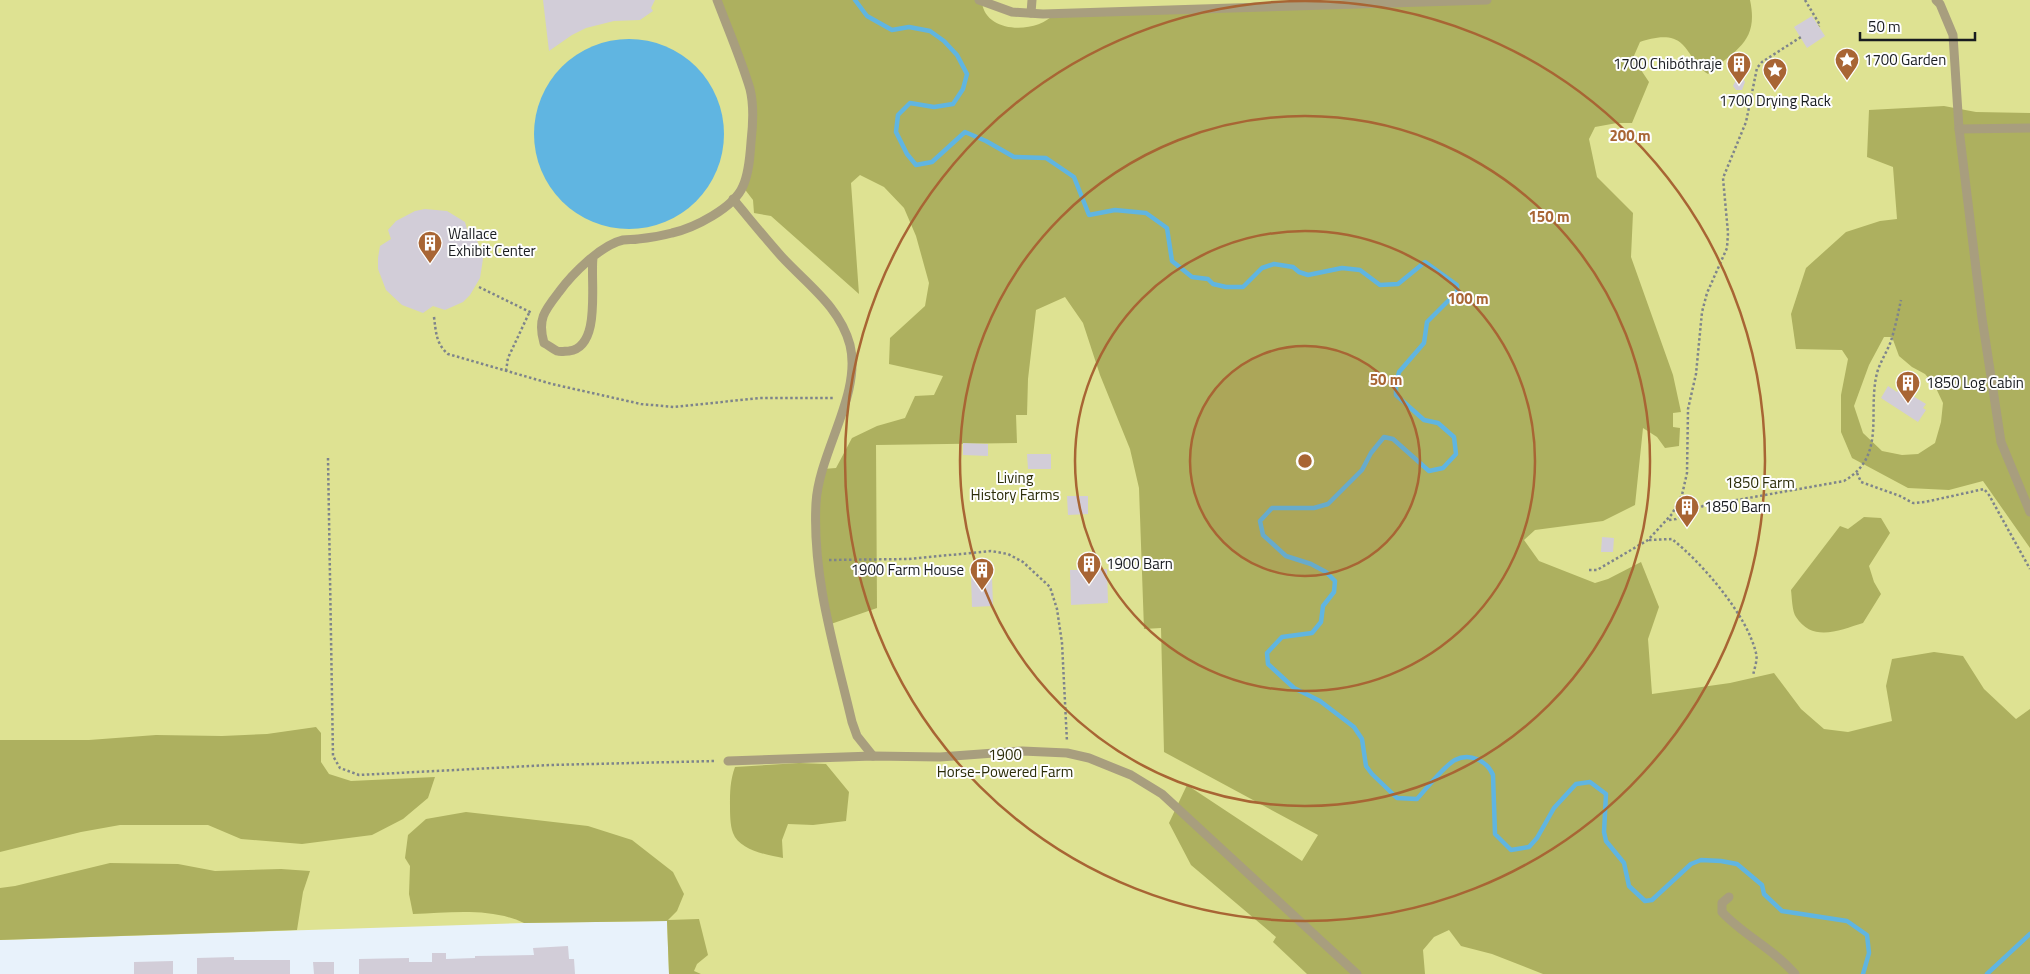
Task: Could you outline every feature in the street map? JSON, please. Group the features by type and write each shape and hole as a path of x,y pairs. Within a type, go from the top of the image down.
{"lane":[{"path":"593,258 591,275 593,312 586,342 576,350 559,352 544,343 541,331 542,317 547,307 564,285 579,270 593,258 610,245 624,240 674,233 718,213 743,187 749,163 753,126 750,91 717,0"},
{"path":"979,0 1012,12 1042,14 1487,0"},
{"path":"1031,13 1032,0"},
{"path":"1936,0 1940,4 1953,35 1959,129 1982,318 2001,442 2030,512"},
{"path":"1959,129 2030,128"},
{"path":"733,199 782,257 828,302 839,318 850,346 852,365 846,399 823,469 816,501 817,560 828,625 852,722 857,736 873,756"},
{"path":"728,761 873,756 940,757 1022,751 1067,753 1089,758 1131,775 1162,794 1357,974"},
{"path":"1729,897 1722,903 1722,912 1733,923 1771,950 1795,974"}],"path":[{"path":"1805,0 1819,26"},
{"path":"1589,570 1597,570 1648,540 1668,520 1682,496 1687,472 1688,409 1696,374 1702,312 1707,293 1727,248 1728,233 1723,178 1746,122 1757,68 1762,62 1800,37"},
{"path":"479,287 542,317"},
{"path":"1668,520 1676,519 1703,506 1844,481 1858,473 1866,460 1873,438 1873,401 1877,374 1890,342 1901,300"},
{"path":"506,370 508,358 530,312"},
{"path":"434,317 436,335 440,347 448,354 620,401 674,407 698,406 760,398 846,399"},
{"path":"328,458 333,756 340,768 360,775 550,764 728,761"},
{"path":"1858,473 1861,482 1900,496 1912,503 1984,489 2030,569"},
{"path":"1648,540 1672,539 1700,566 1731,603 1747,628 1757,656 1753,676"},
{"path":"817,560 909,559 991,551 1008,554 1023,562 1050,587 1057,609 1067,723 1067,753"}],"green space":[{"name":"Living History Farms","path":"0,0 2030,0 2030,974 669,974 667,921 524,923 0,940"},
{"path":"717,0 979,0 982,2 985,13 992,20 1002,25 1025,27 1046,21 1054,14 1487,0 1750,0 1752,14 1748,35 1736,51 1708,74 1699,67 1682,44 1672,38 1661,37 1640,42 1633,58 1649,82 1632,123 1617,123 1595,127 1589,139 1597,177 1633,213 1631,257 1673,375 1681,412 1673,413 1673,427 1680,428 1679,446 1665,448 1657,437 1643,428 1635,505 1603,521 1535,530 1524,540 1539,561 1595,583 1608,579 1641,562 1659,607 1648,639 1652,694 1730,683 1774,673 1801,709 1824,729 1848,732 1892,721 1886,686 1892,659 1934,652 1963,656 1984,689 2016,719 2030,709 2030,974 1543,974 1492,954 1461,946 1449,930 1434,937 1423,950 1425,974 1307,974 1273,942 1276,937 1191,865 1169,823 1187,785 1302,861 1318,835 1164,752 1161,628 1144,629 1139,488 1130,449 1100,375 1083,323 1065,297 1036,310 1028,379 1027,415 1016,415 1017,443 876,445 877,608 828,625 816,536 823,469 836,468 852,438 877,426 905,418 915,396 934,395 943,376 889,364 890,338 925,306 929,283 916,236 904,208 884,187 860,175 851,183 859,294 771,216 754,213 753,200 743,187 749,163 750,91"},
{"path":"1944,106 1976,112 2030,113 2030,548 1983,481 1949,490 1908,488 1852,458 1841,432 1841,395 1848,359 1842,350 1796,349 1791,314 1806,268 1846,232 1880,221 1897,219 1893,167 1867,157 1869,110","holes":["1884,337 1892,337 1899,356 1912,367 1925,374 1935,386 1943,403 1941,422 1935,443 1918,454 1902,455 1882,451 1863,433 1854,406 1869,365"]},
{"path":"1864,517 1881,518 1890,533 1869,566 1874,582 1881,594 1863,623 1836,631 1819,632 1810,630 1796,617 1791,590 1840,526 1848,529"},
{"path":"316,727 321,733 321,762 329,774 351,781 435,777 428,798 403,819 372,835 302,844 241,839 208,825 120,825 81,832 0,852 0,740 89,740 156,735 222,736 267,734"},
{"path":"799,763 826,764 849,792 846,821 813,825 788,824 782,840 783,858 747,848 736,839 731,826 730,800 735,767"},
{"path":"466,812 588,826 632,840 673,872 684,894 677,911 668,920 699,919 708,955 697,964 694,971 701,974 669,974 667,921 524,923 511,918 483,913 413,914 409,894 410,866 405,858 408,835 426,819"},
{"path":"110,863 178,864 215,871 281,869 310,871 303,892 297,930 0,940 0,888"}],"water":[{"path":"620,39 638,39 657,43 674,50 689,60 703,74 713,89 720,106 724,134 720,162 713,179 703,194 689,208 674,218 657,225 638,229 620,229 601,225 584,218 569,208 555,194 545,179 538,162 534,143 534,125 538,106 545,89 555,74 569,60 584,50 601,43"}],"building":[{"path":"543,0 655,0 651,8 653,11 640,20 614,21 586,28 549,51"},
{"path":"1812,16 1825,36 1807,48 1794,27"},
{"name":"1700 Chibóthraje","path":"1739,73 1745,82 1742,90 1736,90 1733,86"},
{"name":"Wallace Exhibit Center","path":"425,209 447,211 465,222 469,236 477,240 483,259 480,278 470,295 463,302 445,310 433,306 423,313 402,305 386,290 378,269 378,258 380,246 391,239 388,230 396,221 415,211"},
{"name":"1850 Log Cabin","path":"1888,386 1897,392 1900,388 1926,404 1923,408 1926,410 1918,422 1881,398"},
{"path":"963,443 988,444 988,456 963,455"},
{"path":"1027,454 1051,454 1051,469 1028,469"},
{"path":"1067,496 1088,496 1088,514 1068,515"},
{"path":"1602,537 1614,538 1613,552 1601,552"},
{"name":"1900 Barn","path":"1107,569 1108,603 1071,605 1070,570"},
{"name":"1900 Farm House","path":"992,576 993,606 972,607 971,577"},
{"path":"568,946 569,959 574,959 575,974 359,974 359,959 409,958 409,962 432,962 432,953 446,953 446,959 475,958 475,956 534,955 533,948"},
{"path":"234,957 234,960 290,960 290,974 197,974 197,958"},
{"path":"173,961 173,974 134,974 134,962"},
{"path":"313,962 334,962 334,974 314,974"}],"waterway":[{"path":"855,0 867,16 892,30 909,27 930,31 944,41 957,55 967,74 963,89 953,104 934,107 910,103 898,115 896,132 907,154 916,165 932,162 965,132 986,141 1014,157 1046,158 1074,177 1089,215 1115,210 1146,213 1167,228 1172,261 1192,277 1208,279 1213,284 1226,287 1243,287 1262,268 1274,264 1293,267 1299,272 1308,275 1342,268 1360,270 1380,285 1398,284 1425,262 1457,285 1457,292 1427,322 1424,343 1399,372 1396,384 1396,395 1424,420 1438,423 1454,437 1456,454 1443,468 1429,471 1393,439 1384,437 1371,453 1362,470 1328,504 1314,508 1272,508 1260,521 1263,535 1286,556 1311,564 1326,572 1335,581 1334,592 1323,606 1321,622 1312,633 1282,637 1267,653 1268,664 1294,688 1320,701 1354,727 1362,739 1366,766 1397,798 1417,799 1441,772 1455,760 1466,757 1477,759 1487,766 1493,775 1495,834 1511,850 1529,847 1537,838 1554,808 1576,784 1590,782 1606,794 1604,832 1606,841 1624,863 1629,886 1645,901 1652,900 1691,864 1701,860 1737,864 1762,885 1764,894 1782,911 1847,921 1867,935 1869,953 1863,974"},
{"path":"1987,974 2030,934"}],"place":[{"name":"1700 Garden","path":"1847,81"},
{"name":"1700 Chibóthraje","path":"1739,85"},
{"name":"1700 Drying Rack","path":"1775,91"},
{"name":"Wallace Exhibit Center","path":"430,264"},
{"name":"1850 Log Cabin","path":"1908,404"},
{"name":"1850 Barn","path":"1687,528"},
{"name":"1900 Barn","path":"1089,585"},
{"name":"1900 Farm House","path":"982,591"}],"park label":[{"name":"1850 Farm","path":"1760,483"},
{"name":"1900 Horse-Powered Farm","path":"1005,764"}]}
